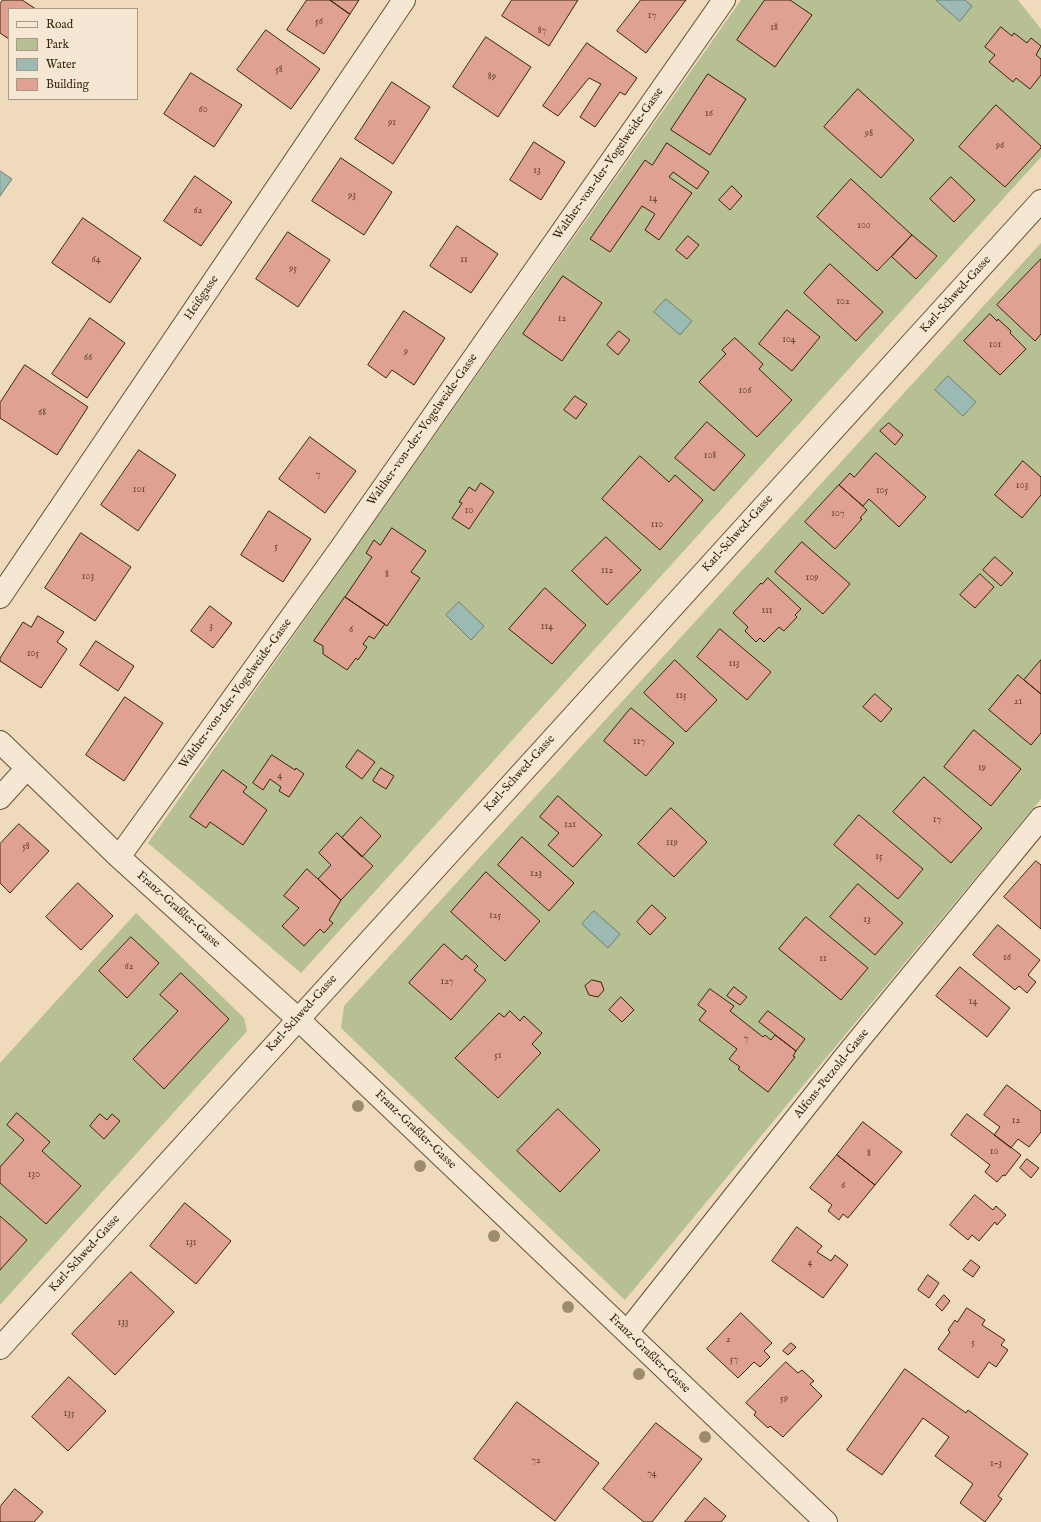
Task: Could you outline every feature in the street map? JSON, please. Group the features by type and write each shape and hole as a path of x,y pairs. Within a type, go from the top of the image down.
{"street":[{"name":"Heißgasse","path":"0,597 404,0"},
{"name":"Walther-von-der-Vogelweide-Gasse","path":"119,857 345,541 724,0"},
{"name":"Karl-Schwed-Gasse","path":"0,1348 1041,201"},
{"name":"Franz-Graßler-Gasse","path":"0,742 119,857 298,1019 826,1522"},
{"path":"0,798 27,768"},
{"name":"Alfons-Petzold-Gasse","path":"627,1332 839,1064 1041,818"}],"green space":[{"path":"741,0 1018,0 1041,29 1041,157 301,973 148,843"},
{"path":"1041,243 1041,799 625,1300 341,1028 344,1006"},
{"path":"136,913 244,1018 247,1031 0,1305 0,1063"}],"water":[{"path":"936,0 965,0 972,6 960,21"},
{"path":"0,171 12,179 0,196"},
{"path":"666,299 692,321 680,335 654,312"},
{"path":"948,376 976,402 963,416 935,390"},
{"path":"459,602 484,626 471,640 446,615"},
{"path":"594,911 620,934 608,948 582,924"}],"building":[{"path":"3,0 22,0 34,8 8,8 8,38 0,33 0,4"},
{"path":"307,0 330,0 350,14 324,54 287,30"},
{"path":"330,0 359,0 350,14"},
{"path":"512,0 578,0 549,46 502,16"},
{"path":"641,0 686,0 646,53 617,31"},
{"path":"765,0 790,0 812,15 775,67 737,40"},
{"path":"1001,27 1012,36 1014,33 1027,43 1031,38 1041,46 1036,55 1041,59 1041,75 1030,89 1016,78 1013,82 989,62 995,55 985,47"},
{"path":"266,30 320,69 291,109 237,70"},
{"path":"486,37 531,67 498,117 453,87"},
{"path":"587,43 637,78 625,95 620,92 595,127 580,117 601,84 589,78 558,116 543,106"},
{"path":"191,73 242,105 214,147 164,114"},
{"path":"708,74 746,99 710,155 671,130"},
{"path":"392,82 430,107 393,164 355,139"},
{"path":"858,89 914,140 881,178 824,127"},
{"path":"996,105 1041,146 1041,148 1005,187 959,147"},
{"path":"534,142 565,162 541,200 510,180"},
{"path":"667,143 709,172 697,189 673,172 669,177 692,193 659,240 645,230 655,214 642,206 610,252 590,239 645,160 652,165"},
{"path":"341,158 392,192 364,235 312,201"},
{"path":"195,176 232,202 201,246 164,221"},
{"path":"951,177 975,200 954,222 930,199"},
{"path":"851,179 912,235 877,271 817,217"},
{"path":"732,186 742,196 730,210 719,200"},
{"path":"83,218 141,258 110,303 52,263"},
{"path":"457,226 498,254 471,293 430,266"},
{"path":"288,232 330,260 298,307 256,279"},
{"path":"912,235 937,256 916,279 892,257"},
{"path":"688,236 699,245 687,259 676,250"},
{"path":"1041,259 1041,334 1035,341 997,305"},
{"path":"830,264 883,312 856,341 804,293"},
{"path":"563,276 602,303 562,361 523,334"},
{"path":"787,310 820,337 792,371 759,344"},
{"path":"404,311 445,338 414,385 392,370 386,378 368,365"},
{"path":"990,314 1011,331 1010,333 1026,349 1000,375 964,341"},
{"path":"90,318 125,343 87,398 52,374"},
{"path":"619,331 630,340 618,355 607,345"},
{"path":"735,338 763,364 759,369 792,400 757,437 699,382 726,354 722,350"},
{"path":"25,365 88,407 57,455 0,418 0,403"},
{"path":"575,396 587,404 576,419 564,410"},
{"path":"707,422 745,455 714,491 675,458"},
{"path":"889,423 903,435 895,445 880,431"},
{"path":"310,437 356,471 325,513 279,479"},
{"path":"139,450 176,475 138,531 101,505"},
{"path":"876,453 926,497 899,527 869,499 863,506 839,485 850,473 854,477"},
{"path":"640,456 669,482 675,475 703,500 660,550 602,499"},
{"path":"1023,461 1041,477 1041,495 1022,518 995,495"},
{"path":"481,483 494,492 469,529 452,518 462,503 459,502 469,487 475,491"},
{"path":"839,485 867,510 860,518 862,519 835,549 805,522"},
{"path":"269,511 311,539 283,582 241,555"},
{"path":"392,528 426,551 411,572 420,578 387,626 345,597 372,557 366,553 374,540 380,545"},
{"path":"81,533 131,567 95,621 45,588"},
{"path":"606,537 641,570 607,605 572,571"},
{"path":"802,542 850,584 823,614 775,572"},
{"path":"995,557 1013,573 1001,586 983,570"},
{"path":"980,574 994,587 975,608 960,595"},
{"path":"768,578 801,609 795,615 797,617 784,631 779,627 764,642 760,638 756,642 745,631 748,627 733,613 761,583 762,584"},
{"path":"545,588 586,625 552,664 509,629"},
{"path":"345,597 385,624 374,639 369,636 363,644 367,647 358,660 356,658 347,670 323,654 323,646 314,641"},
{"path":"210,606 232,623 213,648 191,631"},
{"path":"38,616 64,632 57,642 67,649 41,688 0,661 0,658 23,622 31,627"},
{"path":"720,629 771,672 747,700 697,657"},
{"path":"96,641 134,666 118,691 80,665"},
{"path":"675,660 717,700 686,732 644,693"},
{"path":"1041,660 1041,694 1024,680"},
{"path":"1018,675 1041,694 1041,733 1031,745 989,710"},
{"path":"875,694 892,709 881,722 863,707"},
{"path":"125,697 163,723 124,781 86,755"},
{"path":"631,708 674,743 646,776 604,741"},
{"path":"974,730 1021,769 991,806 944,767"},
{"path":"358,750 375,762 362,779 346,767"},
{"path":"272,755 304,774 289,797 279,791 281,787 270,779 263,790 253,783"},
{"path":"381,768 394,776 386,789 373,781"},
{"path":"223,770 247,787 243,792 267,810 243,845 210,822 206,828 190,817"},
{"path":"924,777 982,828 951,863 893,812"},
{"path":"558,796 602,835 573,867 548,845 559,833 540,817"},
{"path":"671,808 707,842 674,877 638,844"},
{"path":"859,815 923,869 898,899 834,845"},
{"path":"361,817 381,836 362,857 342,838"},
{"path":"19,824 49,851 10,893 0,883 0,844"},
{"path":"337,833 373,866 341,900 318,879 331,865 319,853"},
{"path":"522,837 574,883 549,911 498,865"},
{"path":"1036,861 1041,865 1041,929 1004,897"},
{"path":"307,869 341,900 329,920 333,923 324,933 320,929 304,946 282,926 299,908 284,896"},
{"path":"486,872 540,921 505,961 451,912"},
{"path":"78,883 113,916 81,950 46,917"},
{"path":"858,884 903,923 875,955 830,917"},
{"path":"652,905 666,918 650,935 637,922"},
{"path":"806,917 868,968 841,1000 779,949"},
{"path":"998,925 1040,960 1028,975 1036,982 1027,993 1019,986 1015,990 973,955"},
{"path":"131,937 159,963 127,998 99,971"},
{"path":"444,944 462,960 466,955 478,966 474,970 486,980 451,1020 409,983"},
{"path":"960,967 1010,1008 987,1037 936,996"},
{"path":"181,973 229,1019 164,1089 133,1059 178,1011 160,995"},
{"path":"592,980 601,982 604,990 598,997 589,995 585,986"},
{"path":"734,987 747,997 740,1005 727,996"},
{"path":"710,989 734,1006 730,1011 763,1037 765,1035 771,1040 775,1035 796,1051 793,1056 795,1057 768,1092 738,1069 740,1067 729,1059 737,1049 699,1020 706,1011 698,1005"},
{"path":"621,997 634,1010 622,1022 609,1010"},
{"path":"510,1011 520,1021 524,1016 542,1033 532,1044 541,1053 498,1098 455,1058 499,1013 504,1017"},
{"path":"768,1011 805,1039 796,1051 759,1022"},
{"path":"1007,1085 1041,1111 1041,1132 1029,1147 1018,1139 1011,1148 994,1135 1000,1127 984,1115"},
{"path":"558,1109 600,1150 560,1192 517,1151"},
{"path":"17,1113 50,1142 42,1151 81,1186 46,1224 0,1183 0,1167 24,1140 7,1125"},
{"path":"100,1114 107,1120 112,1114 120,1121 104,1139 90,1126"},
{"path":"967,1114 1021,1155 1005,1176 1003,1175 997,1182 985,1172 990,1165 951,1135"},
{"path":"863,1122 902,1152 875,1185 837,1155"},
{"path":"837,1155 875,1185 848,1218 843,1214 839,1220 828,1211 832,1205 810,1188"},
{"path":"1027,1159 1039,1168 1031,1178 1020,1168"},
{"path":"975,1195 993,1210 996,1206 1006,1215 997,1225 995,1222 979,1241 972,1235 968,1240 950,1225"},
{"path":"185,1203 231,1241 196,1284 150,1246"},
{"path":"0,1216 27,1240 0,1270"},
{"path":"797,1227 822,1246 817,1252 831,1261 835,1255 848,1265 823,1298 772,1261"},
{"path":"971,1260 980,1267 973,1277 963,1270"},
{"path":"131,1272 174,1312 115,1375 72,1334"},
{"path":"928,1275 939,1283 929,1298 918,1290"},
{"path":"944,1295 950,1301 942,1311 936,1305"},
{"path":"967,1308 985,1320 982,1325 1005,1340 1001,1345 1008,1350 996,1367 989,1362 978,1378 938,1349 950,1332 948,1330 955,1320 957,1322"},
{"path":"741,1313 772,1343 764,1351 770,1357 760,1367 754,1362 738,1378 707,1349"},
{"path":"791,1343 796,1347 788,1355 783,1351"},
{"path":"786,1362 798,1373 802,1370 814,1381 810,1384 822,1396 783,1437 770,1426 768,1428 754,1415 756,1412 746,1403"},
{"path":"905,1369 966,1413 968,1410 1028,1454 998,1496 1002,1499 985,1522 960,1503 973,1484 935,1456 949,1437 923,1418 882,1475 847,1450"},
{"path":"69,1377 106,1411 68,1451 32,1417"},
{"path":"517,1402 599,1463 555,1521 474,1459"},
{"path":"656,1423 702,1459 652,1522 644,1522 603,1489"},
{"path":"15,1489 43,1512 34,1522 0,1522 0,1507"},
{"path":"705,1498 726,1516 721,1522 685,1522"}]}
